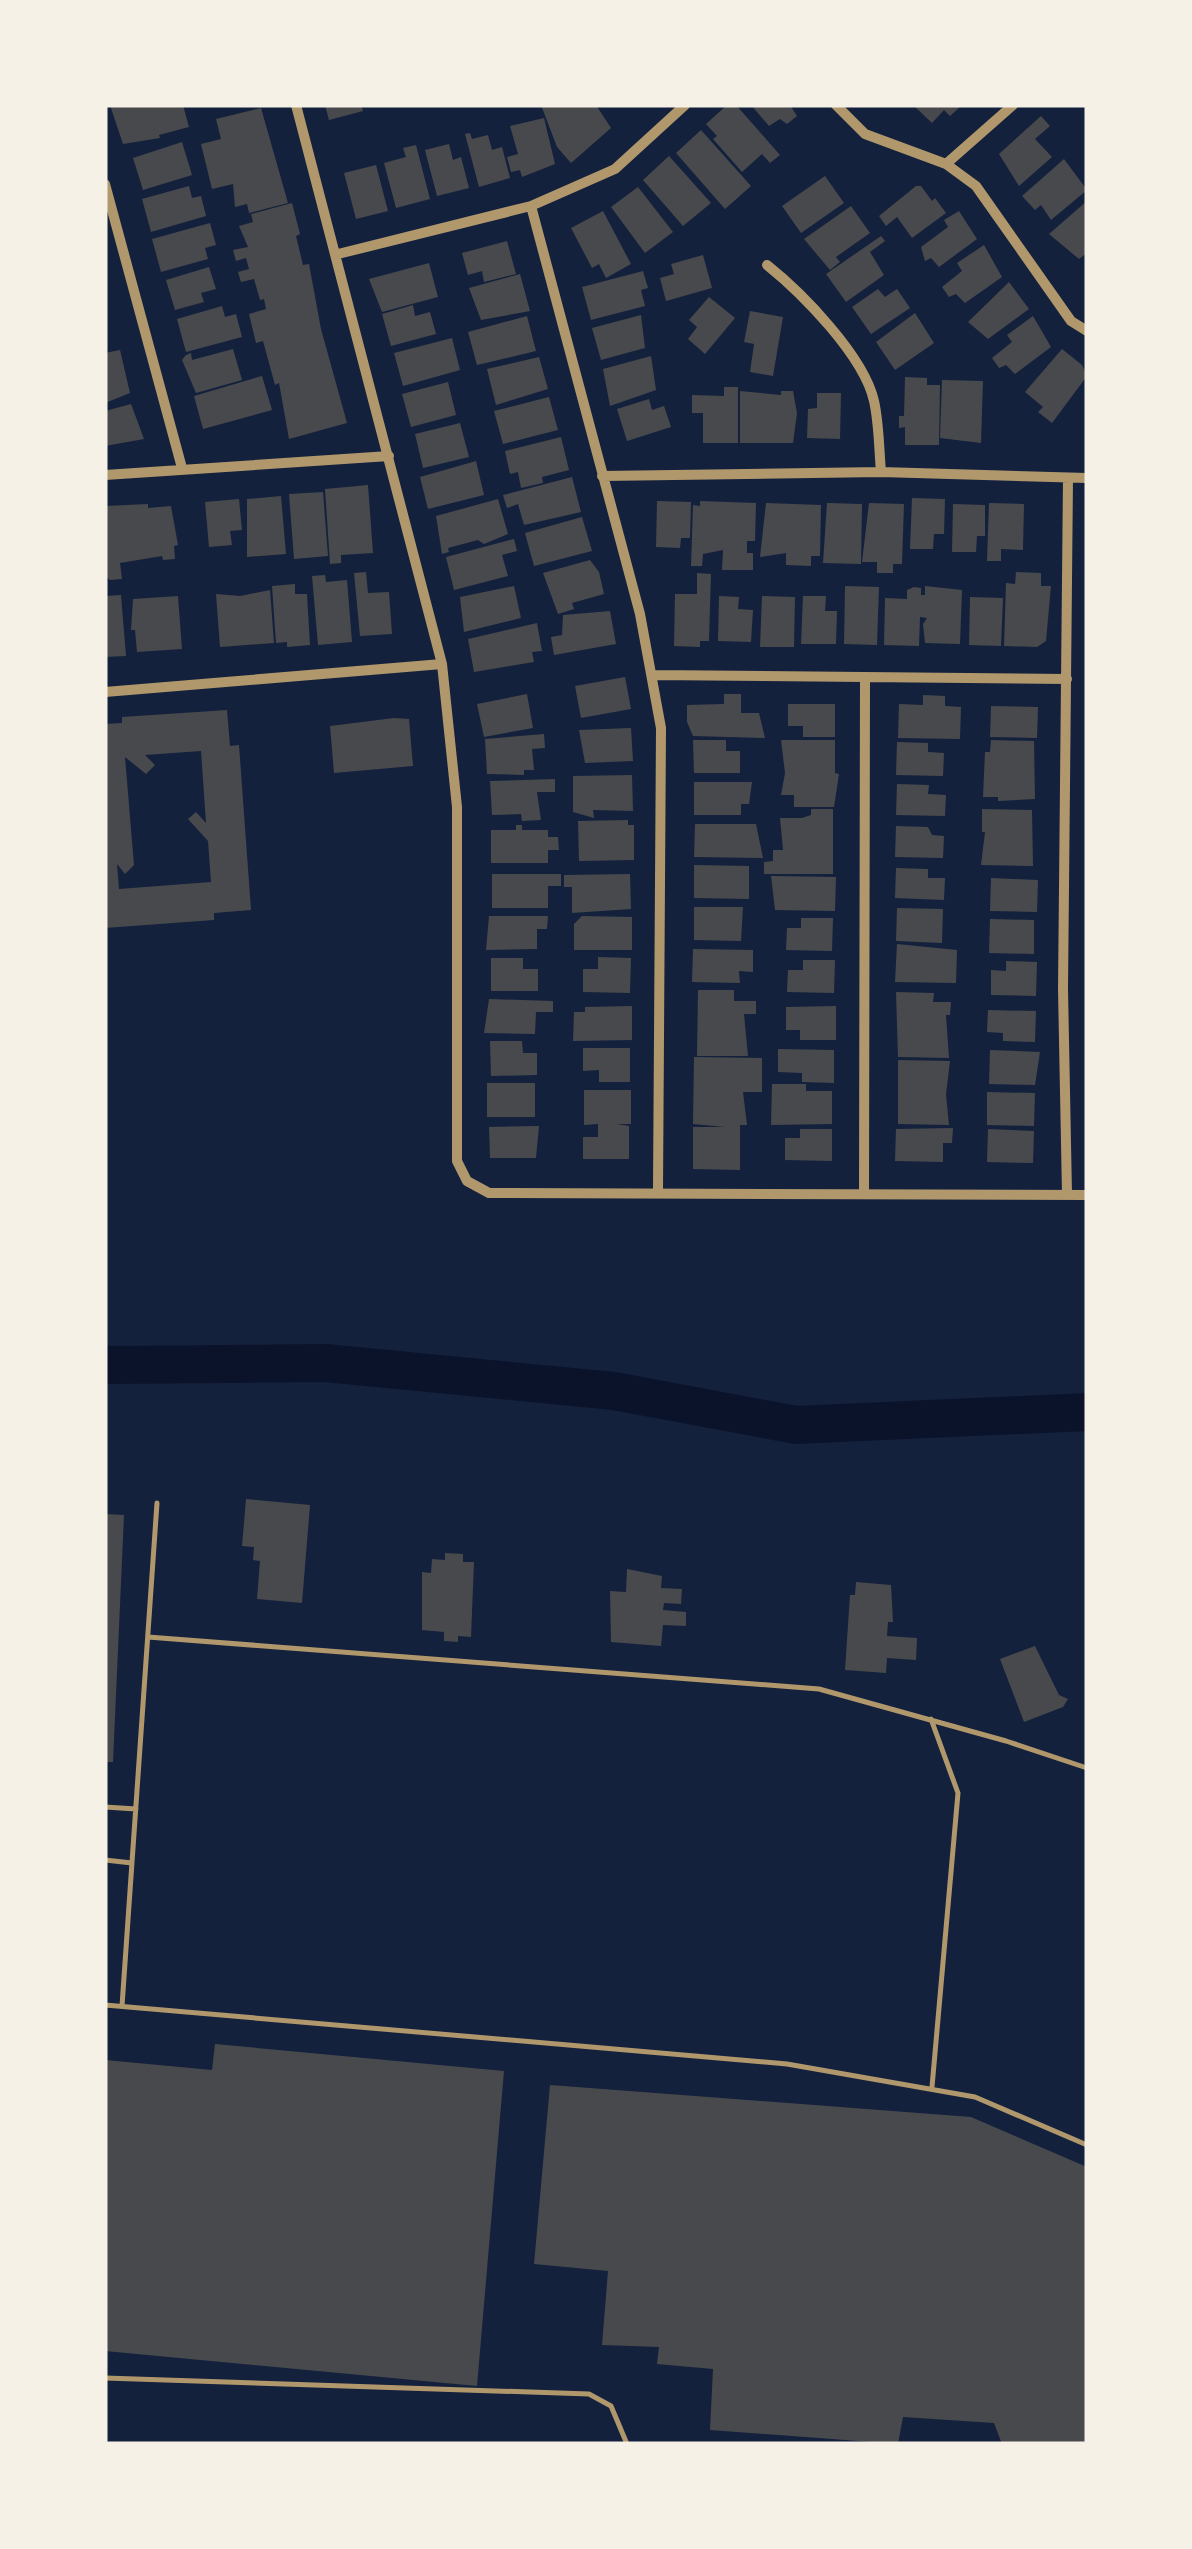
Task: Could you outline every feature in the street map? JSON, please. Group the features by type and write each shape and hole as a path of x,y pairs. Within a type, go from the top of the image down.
{"street":[{"path":"296,105 442,664 457,807 457,1161 467,1181 490,1193 658,1190 1087,1195"},
{"path":"338,254 531,206 615,168 685,105"},
{"path":"836,105 866,134 946,164 976,186 1071,322 1087,332"},
{"path":"946,164 1012,105"},
{"path":"105,184 182,468"},
{"path":"531,206 653,675 661,728 658,1190"},
{"path":"766,266 802,292 866,378 874,400 881,472"},
{"path":"105,475 389,456"},
{"path":"602,476 881,472 1087,478"},
{"path":"1067,1194 1063,989 1068,478"},
{"path":"105,692 442,664"},
{"path":"653,675 1067,679"},
{"path":"864,1193 866,678"}],"lane":[{"path":"122,2006 157,1503"},
{"path":"148,1637 819,1690 931,1719 1087,1768"},
{"path":"931,1719 958,1793 932,2087"},
{"path":"105,1808 136,1810"},
{"path":"105,1860 132,1863"},
{"path":"105,2005 786,2064 975,2097 1087,2145"},
{"path":"105,2378 589,2394 612,2406 627,2444"}],"building":[{"path":"110,105 183,105 189,127 159,135 160,138 123,144"},
{"path":"325,105 361,105 363,111 329,120"},
{"path":"541,105 596,105 611,128 571,163 557,147"},
{"path":"727,105 736,105 780,155 770,163 762,154 742,172 713,139 717,136 706,124"},
{"path":"751,105 790,105 797,116 787,124 780,119 769,126"},
{"path":"913,105 962,105 950,116 944,110 932,123"},
{"path":"261,108 288,203 249,213 247,204 235,207 233,184 212,189 201,144 221,139 216,119"},
{"path":"1041,116 1050,126 1035,139 1052,157 1019,186 999,154"},
{"path":"544,118 555,164 522,177 520,170 511,172 507,157 518,154 510,126"},
{"path":"701,130 751,186 725,209 676,153"},
{"path":"470,133 472,139 488,135 492,150 502,147 510,178 479,187 465,134"},
{"path":"182,142 192,175 143,190 133,158"},
{"path":"449,144 453,160 461,157 469,188 437,196 425,150"},
{"path":"416,145 430,199 396,208 384,163 406,157 403,148"},
{"path":"669,156 711,203 683,226 643,180"},
{"path":"1064,159 1087,190 1051,220 1041,205 1035,210 1022,196"},
{"path":"376,165 388,211 356,219 344,173"},
{"path":"825,176 844,203 801,233 782,206"},
{"path":"189,186 192,198 201,196 206,216 151,232 142,199"},
{"path":"921,186 932,201 935,198 946,213 912,238 897,217 886,226 879,216"},
{"path":"638,187 673,232 645,253 611,207"},
{"path":"1087,201 1087,253 1079,259 1049,234"},
{"path":"292,203 303,265 309,264 321,329 347,423 289,439 279,383 275,385 263,341 256,343 249,314 266,309 264,299 260,300 254,279 241,282 238,272 249,269 246,258 236,261 233,250 248,247 239,226 253,222 251,214"},
{"path":"851,206 870,233 836,257 840,262 830,270 804,239"},
{"path":"603,211 631,264 606,278 599,264 592,268 571,228"},
{"path":"959,211 977,239 939,267 931,258 925,261 921,247 948,227 944,220"},
{"path":"210,223 216,245 205,248 208,259 161,272 152,239"},
{"path":"881,236 885,241 870,252 884,275 846,302 826,274"},
{"path":"507,241 516,274 484,282 482,271 468,275 462,253"},
{"path":"984,245 1002,277 965,303 956,294 949,297 942,287 962,271 957,263"},
{"path":"703,255 712,288 666,301 660,278 674,274 671,264"},
{"path":"429,263 438,297 382,312 369,279"},
{"path":"209,267 216,289 201,293 204,302 175,310 166,280"},
{"path":"643,271 648,288 641,290 645,306 591,320 582,287"},
{"path":"520,274 530,311 481,320 469,288"},
{"path":"1009,282 1029,309 988,339 968,322"},
{"path":"878,289 885,297 897,289 910,308 871,334 852,307"},
{"path":"709,297 735,318 705,354 688,339 697,327 689,320"},
{"path":"413,305 415,316 430,312 436,334 391,346 382,314"},
{"path":"222,306 225,317 236,314 242,337 186,352 177,319"},
{"path":"750,311 783,317 773,376 750,372 754,344 744,342"},
{"path":"915,313 934,343 895,370 876,342"},
{"path":"641,315 645,348 601,360 592,328"},
{"path":"527,316 536,351 477,365 468,332"},
{"path":"1033,316 1051,347 1015,374 1006,365 999,368 992,358 1012,342 1007,335"},
{"path":"452,338 460,370 403,386 394,353"},
{"path":"233,349 242,380 196,393 182,360 186,355 191,353 192,360"},
{"path":"1062,349 1082,365 1087,376 1052,423 1038,412 1043,407 1025,392"},
{"path":"120,350 130,393 105,403 105,353"},
{"path":"651,356 656,390 610,406 603,369"},
{"path":"539,357 548,389 496,405 487,369"},
{"path":"262,376 272,410 203,429 194,396"},
{"path":"905,377 927,378 927,385 940,385 939,445 905,445 905,427 899,428 899,416 904,416"},
{"path":"942,380 983,381 981,443 940,438"},
{"path":"448,382 456,415 411,427 402,394"},
{"path":"724,387 738,387 738,443 703,443 703,413 692,413 692,395 724,396"},
{"path":"740,391 781,395 781,391 793,391 797,413 793,443 740,443"},
{"path":"817,393 841,393 840,439 807,438 808,409 817,408"},
{"path":"549,397 558,430 503,444 494,411"},
{"path":"649,399 652,410 664,406 671,427 627,441 617,409"},
{"path":"131,404 144,439 105,446 105,411"},
{"path":"460,423 469,457 423,468 415,434"},
{"path":"561,437 569,470 542,477 543,483 521,488 518,472 510,474 505,451"},
{"path":"476,461 484,495 428,509 420,477"},
{"path":"572,477 581,512 524,525 518,504 507,508 503,495"},
{"path":"368,485 373,553 341,555 341,563 330,564 325,489"},
{"path":"323,492 328,556 294,559 289,494"},
{"path":"281,496 286,554 247,557 247,499"},
{"path":"912,498 945,499 944,534 934,534 933,549 910,549"},
{"path":"239,499 242,530 230,531 232,545 209,547 205,502"},
{"path":"498,499 508,534 484,544 478,540 448,548 449,552 442,554 436,516"},
{"path":"657,501 691,502 690,538 681,538 680,548 656,547"},
{"path":"700,501 756,503 755,541 747,541 747,553 753,553 753,570 722,570 723,550 703,554 702,566 691,566 693,505 700,506"},
{"path":"766,503 821,505 820,556 811,556 811,566 786,565 786,553 760,557"},
{"path":"827,503 862,504 861,564 823,563"},
{"path":"869,503 904,504 902,564 893,564 893,573 877,573 877,562 862,562"},
{"path":"989,503 1024,504 1023,550 1001,549 1001,561 987,561"},
{"path":"148,504 148,508 171,506 178,545 174,546 175,559 163,560 162,556 120,563 122,579 110,580 105,576 105,506"},
{"path":"953,504 985,505 985,536 977,536 976,552 952,552"},
{"path":"582,517 592,551 534,566 525,533"},
{"path":"514,539 517,551 502,555 508,576 454,590 446,557"},
{"path":"590,560 599,572 604,594 572,603 574,609 558,614 543,573"},
{"path":"366,572 368,593 389,592 392,634 360,636 354,573"},
{"path":"1016,572 1041,573 1041,586 1051,586 1046,641 1037,647 1004,646 1006,583 1015,584"},
{"path":"697,573 711,574 709,641 700,641 700,647 674,646 675,594 697,594"},
{"path":"325,575 326,582 347,580 352,642 318,645 312,576"},
{"path":"295,584 295,594 307,594 310,645 287,647 287,642 276,643 272,586"},
{"path":"514,586 521,618 464,632 460,597"},
{"path":"845,586 879,587 877,645 844,644"},
{"path":"925,586 962,590 960,644 925,643 923,624 927,618 920,617 919,646 884,645 885,598 907,599 907,590 914,587 921,588 921,595 925,595"},
{"path":"270,590 274,643 220,647 216,594 240,596"},
{"path":"121,595 126,656 105,657 105,596"},
{"path":"178,596 182,649 137,652 135,630 131,630 133,599"},
{"path":"719,596 739,597 738,609 753,610 751,642 718,641"},
{"path":"762,596 795,597 794,647 760,647"},
{"path":"803,596 826,596 825,611 837,611 836,644 801,644"},
{"path":"970,597 1003,598 1001,646 969,645"},
{"path":"610,611 616,644 554,655 551,637 562,635 563,615"},
{"path":"537,623 542,651 532,652 534,662 474,672 468,639"},
{"path":"625,677 631,709 581,718 575,686"},
{"path":"527,694 533,728 484,737 477,704"},
{"path":"724,694 741,694 741,713 759,713 765,738 693,736 687,722 687,705 724,704"},
{"path":"923,695 945,696 945,706 961,707 960,739 898,738 899,704 923,705"},
{"path":"788,704 835,704 835,737 803,737 803,726 788,726"},
{"path":"991,706 1038,707 1037,738 990,737"},
{"path":"227,710 230,746 239,745 251,910 214,913 214,920 105,928 105,724 122,723 122,717","holes":["201,751 206,823 196,812 188,819 208,841 211,882 119,889 117,864 125,874 134,865 125,757 146,774 155,765 145,755"]},
{"path":"409,719 413,766 334,773 330,726"},
{"path":"631,728 633,761 585,763 579,730"},
{"path":"544,734 545,748 532,749 534,770 524,770 524,775 487,774 485,739"},
{"path":"693,740 726,740 726,751 740,751 740,773 694,773"},
{"path":"781,740 835,740 835,773 839,774 834,807 794,807 794,795 781,795 785,773"},
{"path":"991,740 1034,741 1035,799 998,801 998,797 983,797 985,752 990,752"},
{"path":"897,742 928,743 928,752 944,753 943,776 896,775"},
{"path":"632,775 633,811 593,810 594,818 573,812 573,776"},
{"path":"555,779 555,792 537,792 541,820 522,821 521,814 492,815 490,781"},
{"path":"694,782 752,782 749,804 741,804 741,815 694,815"},
{"path":"897,784 929,785 928,794 946,795 945,816 896,815"},
{"path":"811,809 833,809 833,874 764,874 764,862 773,861 773,850 783,850 780,818 802,818 811,815"},
{"path":"982,809 1032,810 1033,866 981,865 985,832"},
{"path":"628,820 628,825 634,825 634,860 579,861 578,821"},
{"path":"695,824 756,824 763,858 694,857"},
{"path":"516,825 522,825 522,830 548,830 548,837 558,837 559,850 548,850 548,863 491,863 491,830 516,830"},
{"path":"896,826 928,827 932,835 944,836 943,858 895,857"},
{"path":"694,865 749,866 749,899 694,898"},
{"path":"896,868 928,869 928,878 945,878 944,900 895,898"},
{"path":"492,874 561,874 561,886 548,886 548,908 492,908"},
{"path":"630,874 631,909 572,913 572,887 564,887 564,875"},
{"path":"771,876 836,877 835,911 775,910"},
{"path":"991,878 1038,880 1037,912 990,911"},
{"path":"694,907 743,907 741,941 694,940"},
{"path":"897,908 943,909 942,943 896,941"},
{"path":"489,916 548,916 547,929 537,929 537,949 486,950"},
{"path":"582,916 632,917 632,950 574,950 574,924"},
{"path":"801,918 833,918 832,951 786,950 787,928 801,928"},
{"path":"990,919 1034,920 1034,954 989,953"},
{"path":"897,944 957,950 956,983 895,982"},
{"path":"693,949 753,950 753,972 739,971 740,983 692,982"},
{"path":"598,957 631,958 630,993 583,992 583,969 598,969"},
{"path":"491,958 523,958 523,969 538,969 538,991 491,991"},
{"path":"803,960 835,960 834,993 787,992 788,970 803,970"},
{"path":"1006,961 1037,962 1036,996 991,995 991,970 1006,971"},
{"path":"698,990 734,990 734,1001 756,1001 756,1014 744,1014 748,1056 697,1056"},
{"path":"896,992 934,993 933,1002 951,1002 950,1015 946,1015 949,1058 898,1057"},
{"path":"489,999 553,1001 553,1012 536,1012 535,1034 484,1033"},
{"path":"632,1006 632,1040 573,1041 574,1012 585,1012 585,1007"},
{"path":"836,1006 836,1040 800,1040 800,1030 786,1030 786,1007"},
{"path":"988,1010 1036,1011 1035,1042 1003,1041 1003,1033 987,1032"},
{"path":"490,1041 522,1041 523,1053 537,1053 537,1075 491,1076"},
{"path":"583,1048 630,1048 630,1082 599,1082 599,1070 583,1071"},
{"path":"778,1049 834,1050 834,1083 802,1082 802,1073 778,1072"},
{"path":"990,1050 1040,1052 1035,1085 989,1084"},
{"path":"694,1057 762,1058 762,1092 743,1092 747,1125 740,1125 740,1170 693,1169 693,1127 725,1127 693,1124"},
{"path":"898,1060 950,1061 946,1094 949,1125 898,1124"},
{"path":"487,1083 535,1083 535,1117 487,1117"},
{"path":"772,1084 806,1084 806,1091 832,1091 832,1124 771,1125"},
{"path":"584,1090 631,1090 631,1124 617,1124 629,1126 629,1159 583,1159 583,1137 598,1137 598,1124 584,1125"},
{"path":"987,1092 1035,1093 1034,1126 987,1125"},
{"path":"539,1126 536,1158 490,1158 489,1127"},
{"path":"953,1128 952,1143 943,1143 943,1162 895,1161 896,1129"},
{"path":"800,1129 832,1129 832,1161 785,1160 785,1138 800,1138"},
{"path":"988,1129 1034,1131 1033,1163 987,1162"},
{"path":"246,1499 310,1505 302,1603 257,1599 260,1561 253,1560 254,1547 242,1546"},
{"path":"105,1514 124,1515 113,1762 105,1762"},
{"path":"445,1553 463,1554 463,1562 474,1562 471,1637 458,1636 458,1642 444,1641 444,1632 422,1630 422,1572 431,1573 432,1559 445,1560"},
{"path":"627,1569 662,1576 661,1588 682,1589 681,1604 664,1603 663,1610 686,1612 686,1626 663,1625 661,1646 611,1642 610,1591 626,1592"},
{"path":"856,1582 891,1585 893,1622 888,1622 887,1636 917,1638 916,1660 887,1658 886,1673 845,1670 850,1595 855,1595"},
{"path":"1035,1646 1059,1695 1068,1699 1063,1707 1024,1722 1000,1659"},
{"path":"215,2044 504,2071 477,2386 105,2351 105,2060 212,2070"},
{"path":"550,2085 971,2117 1087,2167 1087,2444 1002,2444 994,2423 903,2417 898,2444 710,2430 713,2369 657,2364 659,2347 602,2345 608,2271 534,2264"}],"waterway":[{"path":"105,1365 325,1363 614,1391 796,1425 1087,1412"}]}
